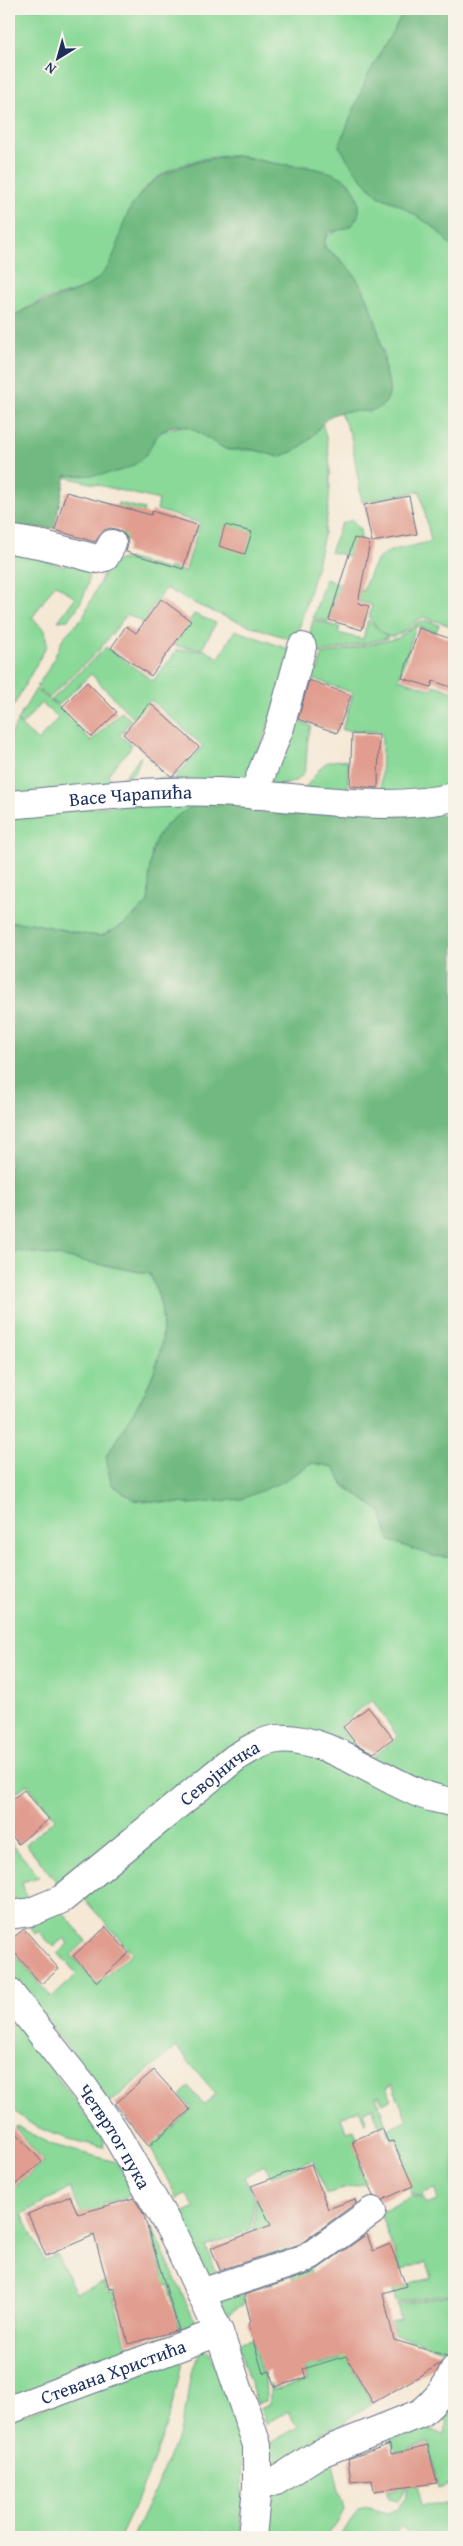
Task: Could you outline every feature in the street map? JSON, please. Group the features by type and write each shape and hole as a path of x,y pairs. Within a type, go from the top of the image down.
{"street":[{"path":"9,540 104,551"},
{"path":"252,795 280,727 302,647"},
{"name":"Васе Чарапића","path":"9,806 126,794 216,792 391,805 435,802 454,797"},
{"name":"Севојничка","path":"9,1915 31,1912 62,1899 235,1758 255,1746 276,1739 292,1739 318,1744 422,1794 454,1803"},
{"name":"Четвртог пука","path":"9,1992 85,2089 113,2129 173,2234 219,2332 257,2445 257,2487 252,2537"},
{"path":"201,2293 308,2258 372,2211"},
{"name":"Стевана Христића","path":"9,2410 219,2332"},
{"path":"257,2487 276,2481 318,2454 422,2413 433,2404 450,2382 454,2370"}],"green space":[{"path":"9,9 405,9 339,146 356,172 378,196 398,204 435,228 454,249 454,627 424,617 399,634 388,636 382,633 369,618 372,605 335,595 328,622 313,618 325,579 363,591 374,564 380,557 387,552 431,541 420,491 362,502 351,436 340,412 350,410 370,412 389,382 385,373 384,353 342,260 325,248 325,237 337,231 308,166 274,164 242,156 222,156 192,162 163,174 151,182 133,206 111,261 100,277 87,287 36,303 9,321"},
{"path":"405,9 454,9 454,249 435,228 398,204 378,196 356,172 339,146 367,77"},
{"path":"239,156 326,171 349,183 356,193 359,209 356,220 347,228 328,233 323,243 325,248 340,259 352,272 369,302 379,335 389,388 387,400 377,409 341,412 331,416 324,421 314,435 303,445 292,452 278,457 254,450 226,449 193,429 178,426 170,427 159,434 148,452 132,466 111,473 66,475 54,528 9,529 9,321 30,307 76,291 97,279 111,261 131,207 141,193 154,181 185,165 202,160"},
{"path":"322,422 328,449 329,504 318,559 296,641 213,612 166,588 147,615 170,632 186,626 194,614 216,623 202,649 177,646 150,626 127,614 100,649 49,698 37,687 52,663 63,638 83,617 105,571 119,560 130,559 168,570 169,567 185,572 200,523 157,510 159,500 66,477 66,475 84,476 148,451 153,439 161,432 181,426 191,428 227,450 257,450 279,457 292,452 304,444"},
{"path":"118,503 144,509 134,542 121,539 126,518 115,515"},
{"path":"352,520 360,530 362,545 352,550 348,556 330,552 341,524"},
{"path":"9,548 64,567 70,557 88,568 89,575 84,596 68,620 58,621 75,598 55,584 32,618 45,630 47,645 9,714"},
{"path":"313,620 340,627 338,633 363,639 368,620 388,638 321,653 306,650"},
{"path":"425,620 439,625 436,632 416,626 399,679 433,690 434,685 454,692 454,786 420,794 302,790 325,764 338,760 348,761 348,789 381,790 382,732 342,730 353,693 302,675 303,668 318,670 322,655 398,638 418,622"},
{"path":"235,630 294,651 249,780 146,784 159,778 173,780 203,746 151,700 133,718 91,674 59,705 51,700 106,647 153,681 177,650 205,650 219,658"},
{"path":"36,689 60,708 91,741 121,712 131,720 120,735 132,746 108,774 114,784 118,784 141,756 136,770 122,784 9,801 9,738 17,722 38,741 58,718 41,703 22,725 17,721"},
{"path":"289,718 311,726 305,768 302,775 296,780 269,787"},
{"path":"205,799 152,850 148,903 123,925 101,936 82,934 31,923 9,922 9,814"},
{"path":"205,799 439,812 450,820 454,818 454,1558 433,1556 390,1541 381,1512 343,1484 334,1467 312,1463 282,1482 242,1499 190,1504 134,1500 111,1484 106,1456 145,1391 155,1370 161,1348 163,1325 159,1300 150,1274 57,1256 9,1250 9,922 31,923 82,934 101,936 123,925 148,903 151,856 161,831 176,817"},
{"path":"9,1250 57,1256 150,1274 159,1300 163,1324 161,1347 155,1370 145,1391 106,1456 111,1484 134,1500 190,1504 282,1482 312,1463 334,1467 343,1485 381,1512 387,1533 433,1556 454,1558 454,1798 367,1762 398,1737 372,1700 339,1726 363,1756 288,1734 63,1890 26,1844 55,1819 27,1784 9,1799"},
{"path":"302,1746 454,1808 454,2294 396,2302 393,2289 431,2278 426,2262 401,2270 380,2213 412,2196 424,2199 426,2204 438,2200 435,2189 423,2193 423,2197 412,2194 401,2165 406,2163 396,2139 391,2140 387,2130 407,2120 392,2084 386,2088 392,2099 383,2104 379,2095 376,2096 386,2125 380,2128 372,2107 363,2112 367,2123 365,2123 359,2109 341,2117 346,2132 354,2130 361,2150 363,2166 359,2168 366,2183 326,2194 313,2160 271,2177 264,2165 244,2177 255,2197 250,2230 206,2247 220,2281 209,2285 177,2217 195,2208 186,2194 177,2198 150,2147 192,2109 180,2095 189,2087 204,2105 216,2094 176,2047 110,2103 9,1971 9,1948 52,1998 77,1974 58,1953 68,1944 64,1938 53,1947 39,1931 35,1934 29,1925 62,1911 86,1941 71,1955 97,1984 132,1953 85,1900 86,1886 256,1753"},
{"path":"9,1840 39,1877 22,1882 26,1897 46,1891 9,1910"},
{"path":"9,2014 99,2132 105,2141 104,2147 51,2133 26,2120 16,2112 9,2102 8,2096"},
{"path":"17,2126 50,2144 116,2162 137,2194 102,2204 110,2233 92,2239 70,2188 22,2214 44,2260 57,2255 76,2293 105,2282 108,2292 163,2276 150,2229 152,2228 196,2324 179,2328 168,2285 114,2299 127,2347 180,2333 9,2403 9,2192 44,2162 15,2128"},
{"path":"268,2190 295,2256 270,2265 256,2229 253,2230 257,2196"},
{"path":"308,2265 312,2275 307,2329 319,2365 340,2359 322,2302 389,2348 353,2369 372,2403 349,2418 336,2433 333,2427 321,2433 323,2439 272,2468 270,2443 298,2427 288,2411 265,2424 260,2408 270,2404 270,2384 273,2390 307,2380 294,2329 301,2309 290,2271"},
{"path":"239,2286 244,2304 224,2316 214,2294"},
{"path":"452,2296 451,2300 454,2301 454,2332 450,2352 395,2335 391,2322 401,2320 397,2304"},
{"path":"252,2339 262,2374 265,2373 266,2401 257,2403 237,2343"},
{"path":"203,2350 209,2351 234,2415 243,2452 241,2537 133,2537 161,2476 180,2428 185,2412 194,2362"},
{"path":"183,2356 166,2426 158,2449 120,2537 9,2537 9,2420"},
{"path":"454,2386 454,2483 438,2488 429,2443 409,2448 410,2455 401,2457 396,2452 389,2433 418,2427 444,2434 448,2422 435,2417"},
{"path":"394,2452 401,2462 405,2483 402,2495 398,2500 389,2498 386,2491 397,2489"},
{"path":"331,2457 344,2510 336,2525 326,2537 268,2537 271,2503 276,2493"},
{"path":"411,2460 422,2505 454,2503 454,2537 407,2537 410,2534 401,2526 396,2532 401,2537 339,2537 359,2509 365,2507 387,2513 397,2509 406,2497 406,2479"}],"building":[{"path":"66,492 151,515 152,511 197,525 183,569 126,552 128,544 126,536 119,530 111,528 104,530 95,542 55,530"},
{"path":"409,496 417,534 372,542 364,505"},
{"path":"225,525 252,532 245,554 219,546"},
{"path":"354,538 370,542 358,603 369,606 362,630 329,620"},
{"path":"161,599 191,621 151,676 111,648 126,626 136,633"},
{"path":"419,628 454,640 454,688 433,681 431,687 402,678"},
{"path":"309,680 351,695 337,733 298,719"},
{"path":"87,682 117,712 92,737 62,707"},
{"path":"150,703 199,747 173,776 123,734"},
{"path":"352,734 379,735 378,788 350,786"},
{"path":"368,1707 393,1738 374,1753 357,1745 343,1727"},
{"path":"24,1790 49,1819 18,1844 9,1832 9,1802"},
{"path":"106,1927 129,1953 97,1982 73,1956"},
{"path":"24,1929 59,1969 41,1984 9,1946 9,1941"},
{"path":"154,2070 190,2110 149,2146 115,2104"},
{"path":"9,2124 42,2162 9,2190"},
{"path":"382,2128 388,2142 393,2141 413,2186 382,2200 373,2196 352,2141"},
{"path":"311,2164 328,2209 355,2199 356,2203 300,2244 220,2270 211,2248 271,2225 251,2186"},
{"path":"70,2196 78,2214 134,2198 143,2213 179,2330 128,2344 114,2288 109,2289 94,2235 46,2256 28,2214"},
{"path":"367,2234 373,2251 390,2244 406,2286 383,2293 394,2340 447,2356 440,2364 373,2403 346,2356 303,2369 306,2378 274,2387 270,2371 263,2373 248,2323 251,2322 244,2295 312,2273"},
{"path":"390,2444 391,2454 428,2445 437,2483 374,2491 372,2480 351,2482 348,2459"}]}
